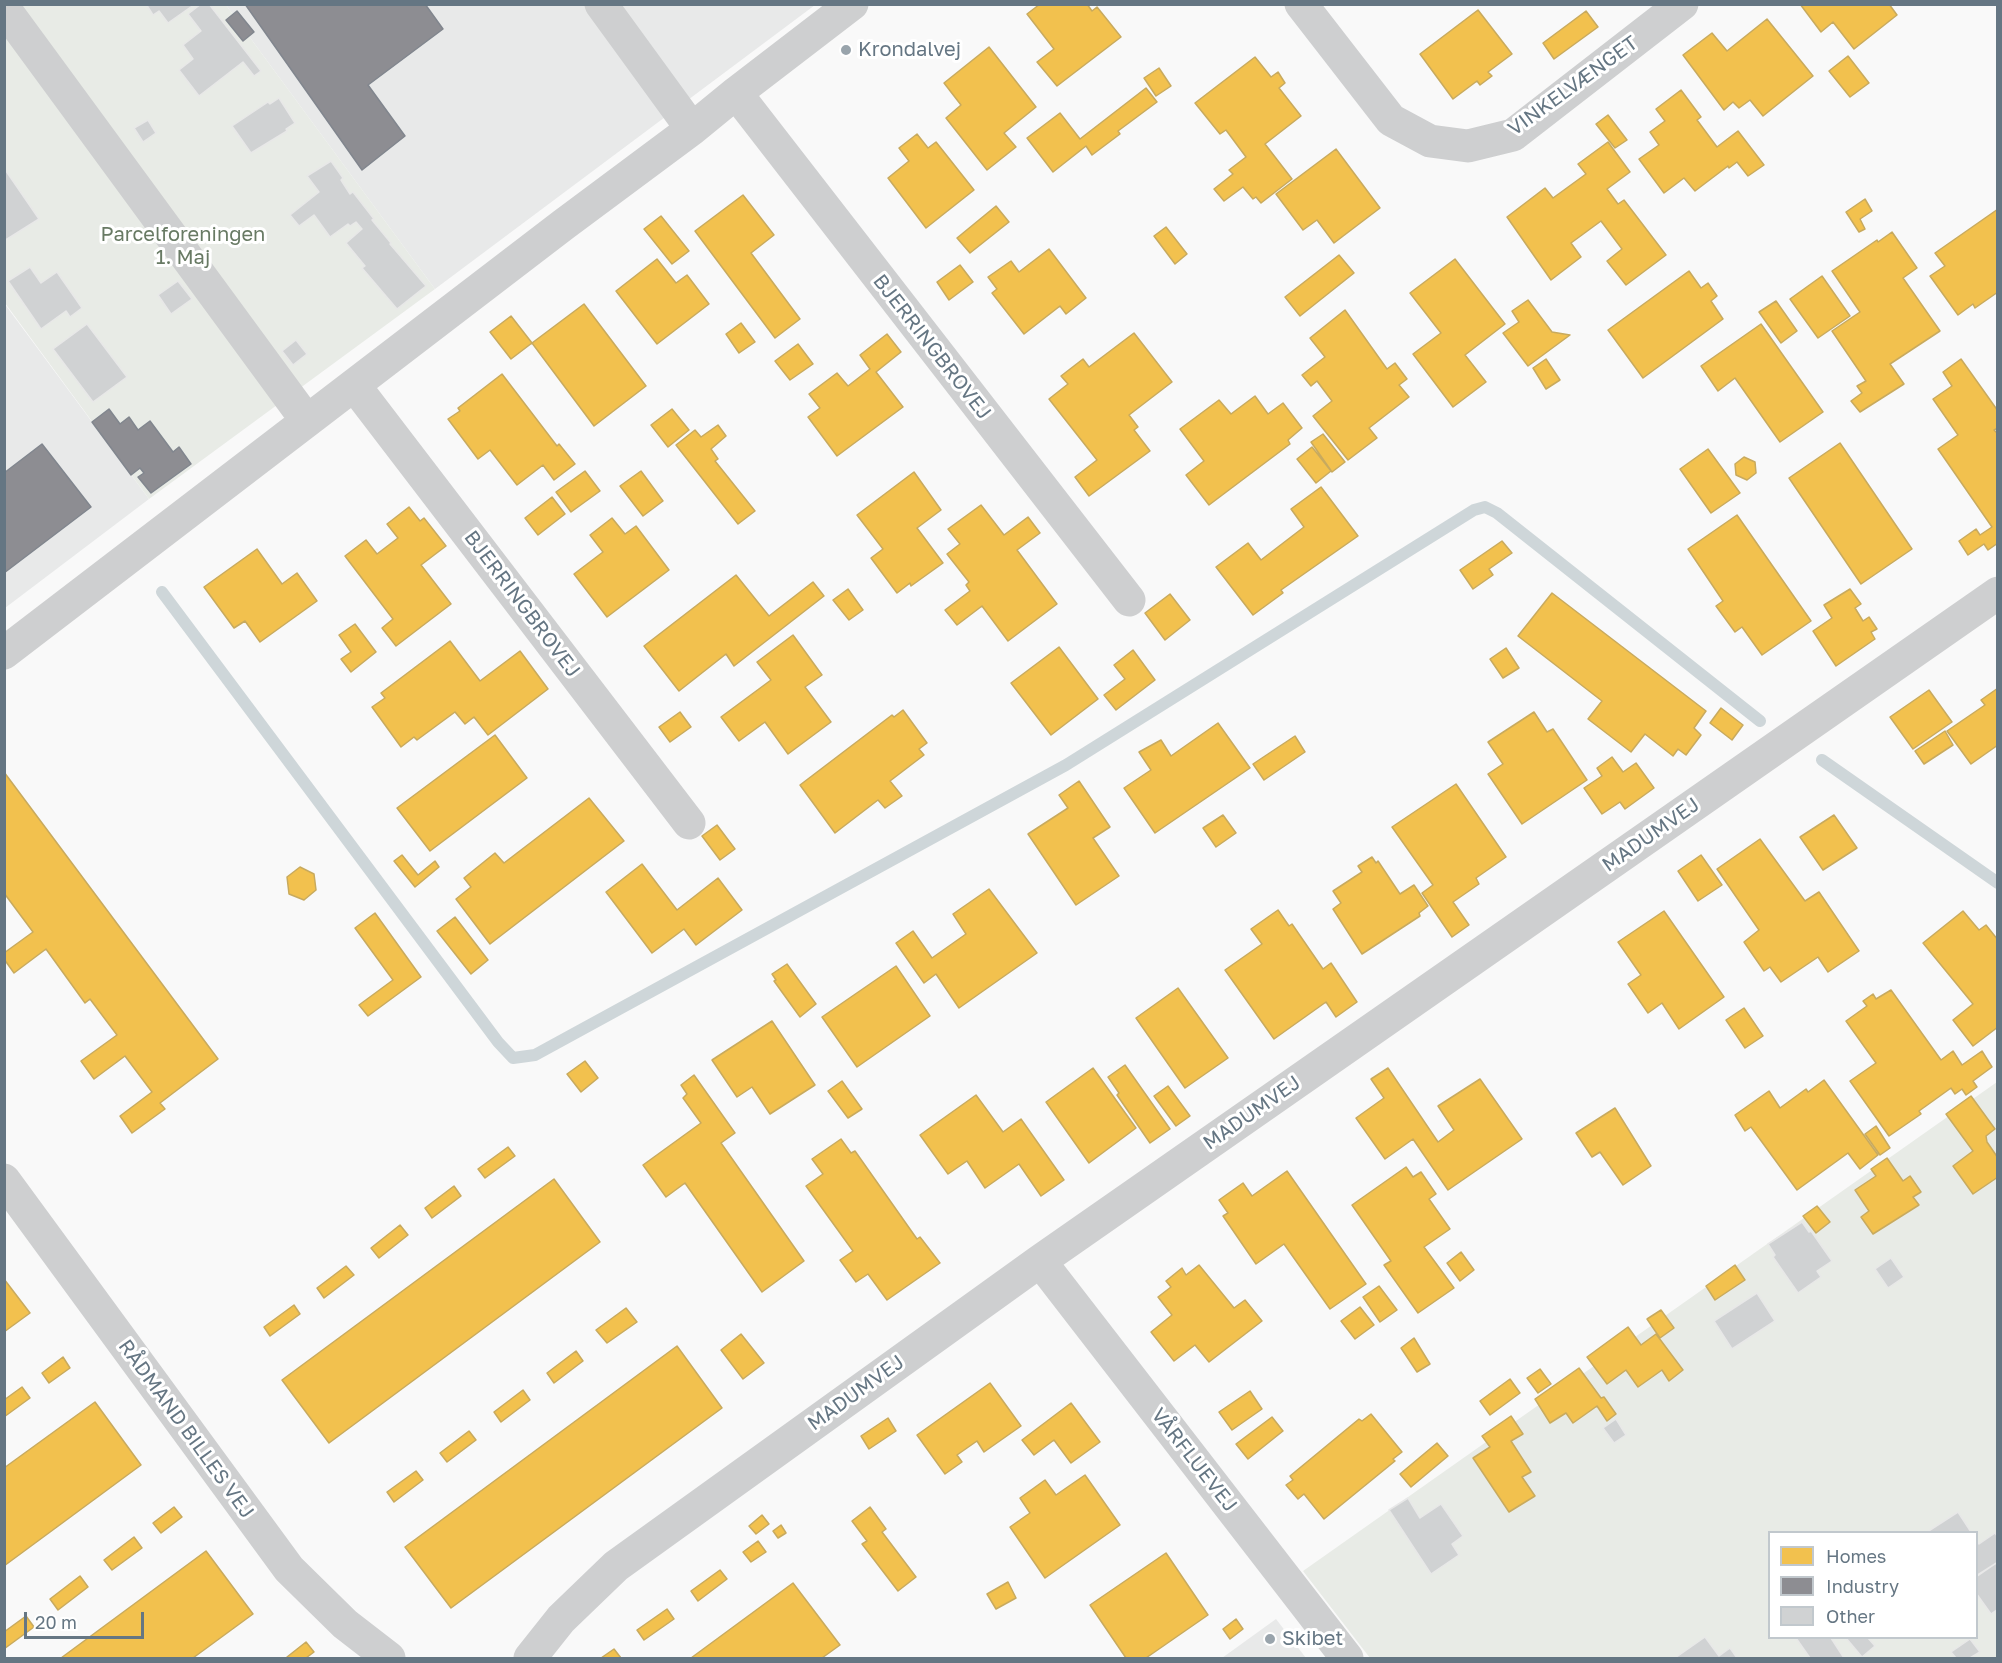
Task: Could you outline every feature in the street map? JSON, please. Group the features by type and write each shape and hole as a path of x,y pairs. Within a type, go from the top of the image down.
{"street":[{"path":"601,4 692,129"},
{"path":"4,653 692,129 852,4"},
{"name":"VINKELVÆNGET","path":"1301,4 1391,120 1430,141 1468,146 1513,135 1682,4"},
{"path":"4,8 307,421"},
{"name":"BJERRINGBROVEJ","path":"736,93 1129,600"},
{"name":"BJERRINGBROVEJ","path":"354,385 689,823"},
{"name":"MADUMVEJ","path":"530,1659 561,1619 616,1566 1040,1261 1998,593"},
{"name":"RÅDMAND BILLES VEJ","path":"4,1180 289,1569 345,1624 389,1659"},
{"name":"VÅRFLUEVEJ","path":"1040,1261 1347,1659"}],"shaded area":[{"path":"226,5 815,5 435,289"},
{"path":"4,303 149,499 5,608 4,608"},
{"name":"Skibet","path":"1276,1619 1306,1658 1222,1658"}],"green space":[{"name":"Parcelforeningen 1. Maj","path":"4,5 226,5 435,289 149,499 5,303"},
{"path":"1997,1082 1997,1658 1370,1658 1303,1571"}],"building: Homes":[{"path":"1040,4 1087,4 1092,11 1097,7 1121,37 1057,86 1037,62 1054,49 1027,14"},
{"path":"1800,4 1889,4 1897,15 1854,49 1833,22 1821,32"},
{"path":"1478,10 1512,54 1488,72 1492,76 1480,85 1477,81 1453,99 1420,54"},
{"path":"1586,11 1598,27 1554,59 1543,43"},
{"path":"1767,19 1813,76 1763,116 1750,100 1739,108 1733,102 1724,110 1683,55 1712,33 1727,51"},
{"path":"989,47 1036,107 1004,133 1016,147 987,170 946,118 961,105 944,83"},
{"path":"1848,56 1869,83 1850,97 1829,71"},
{"path":"1255,57 1271,77 1278,72 1285,83 1279,88 1301,116 1265,144 1292,179 1261,203 1256,197 1253,199 1243,187 1224,201 1214,189 1233,174 1229,170 1246,157 1226,130 1220,134 1195,103"},
{"path":"1159,68 1171,86 1156,96 1144,78"},
{"path":"1146,88 1157,102 1118,131 1120,134 1092,155 1086,146 1053,172 1027,138 1060,113 1080,139"},
{"path":"1681,90 1701,117 1697,120 1717,147 1738,131 1764,165 1748,176 1737,162 1729,168 1728,166 1695,191 1684,178 1664,193 1639,159 1659,145 1650,132 1665,121 1656,109"},
{"path":"1608,115 1627,140 1615,148 1596,124"},
{"path":"917,134 928,148 936,142 974,190 926,228 888,178 909,161 899,148"},
{"path":"1608,142 1630,172 1607,189 1618,204 1624,200 1666,255 1626,285 1607,261 1622,249 1601,221 1571,243 1581,257 1551,280 1507,217 1545,188 1553,198 1586,174 1578,164"},
{"path":"1336,149 1380,208 1334,243 1317,220 1303,230 1276,194"},
{"path":"743,195 774,235 751,253 800,319 775,338 695,231"},
{"path":"1865,199 1872,211 1860,219 1865,229 1859,232 1846,212"},
{"path":"996,206 1009,222 970,253 957,238"},
{"path":"1998,209 1998,292 1975,308 1973,304 1958,315 1930,276 1945,266 1935,253"},
{"path":"661,216 689,251 672,264 644,229"},
{"path":"1166,227 1187,254 1175,264 1154,236"},
{"path":"1892,232 1917,268 1903,278 1940,331 1890,364 1904,384 1860,412 1851,401 1862,393 1857,386 1866,381 1832,331 1860,312 1832,271"},
{"path":"1049,249 1086,298 1066,314 1060,306 1024,334 992,293 997,289 988,277 1011,261 1019,272"},
{"path":"1339,255 1354,273 1300,316 1285,297"},
{"path":"657,259 676,283 687,275 709,304 657,344 616,291"},
{"path":"1455,259 1505,324 1465,355 1486,382 1453,407 1413,354 1441,333 1410,293"},
{"path":"960,265 973,282 949,300 937,282"},
{"path":"1689,271 1701,288 1708,283 1717,296 1711,301 1723,319 1643,378 1608,330"},
{"path":"1822,276 1850,316 1818,338 1790,299"},
{"path":"1528,300 1552,332 1570,335 1528,366 1503,333 1519,322 1512,311"},
{"path":"1776,301 1797,331 1781,343 1759,312"},
{"path":"584,304 646,386 594,426 532,343"},
{"path":"1345,310 1387,369 1395,363 1407,379 1399,385 1409,397 1369,428 1377,438 1348,460 1313,416 1332,401 1317,381 1311,386 1302,375 1325,357 1310,338"},
{"path":"511,316 532,343 511,359 490,332"},
{"path":"741,323 755,342 739,353 726,334"},
{"path":"1761,324 1823,412 1780,442 1735,378 1718,391 1701,366"},
{"path":"1134,333 1172,382 1129,415 1138,427 1134,430 1150,451 1089,496 1075,477 1097,460 1049,399 1068,384 1061,376 1083,359 1089,367"},
{"path":"887,334 901,352 876,372 903,407 837,456 808,417 820,408 809,394 837,373 848,386 870,369 860,355"},
{"path":"798,344 813,364 790,380 775,361"},
{"path":"1546,359 1560,380 1546,389 1533,368"},
{"path":"1961,359 1998,411 1998,428 1994,430 1998,434 1998,543 1988,550 1984,544 1968,555 1959,541 1976,529 1980,535 1992,527 1938,449 1958,435 1933,399 1952,386 1943,372"},
{"path":"502,374 557,446 559,444 575,464 554,480 543,465 517,485 490,450 478,459 448,419 460,411 458,408"},
{"path":"1255,396 1268,414 1283,403 1302,428 1288,440 1290,444 1209,505 1186,475 1204,461 1180,429 1219,400 1231,414"},
{"path":"672,409 689,430 668,447 651,425"},
{"path":"718,425 726,436 711,449 718,459 715,461 755,511 738,524 676,445 695,430 701,437"},
{"path":"1323,434 1345,462 1332,472 1311,442"},
{"path":"1840,443 1912,549 1861,584 1789,478"},
{"path":"1312,447 1331,471 1316,483 1297,459"},
{"path":"1708,449 1740,493 1711,513 1680,469"},
{"path":"1744,457 1755,462 1756,473 1747,480 1736,475 1735,464"},
{"path":"585,471 600,491 571,512 556,492"},
{"path":"641,471 663,501 643,516 620,486"},
{"path":"914,472 941,510 917,528 943,563 897,593 871,558 883,549 857,515"},
{"path":"1321,487 1358,536 1281,590 1283,593 1253,615 1216,567 1248,543 1261,560 1304,527 1291,509"},
{"path":"552,497 565,514 538,535 525,518"},
{"path":"981,505 1004,535 1028,517 1040,533 1017,550 1057,604 1008,641 982,606 957,625 945,610 970,591 966,585 969,582 947,554 960,544 948,529"},
{"path":"409,507 420,521 424,518 446,546 421,565 451,604 396,646 382,628 393,619 345,556 366,540 377,554 398,538 387,524"},
{"path":"1737,515 1811,621 1762,655 1742,627 1735,632 1716,606 1723,601 1688,549"},
{"path":"612,518 625,534 636,526 669,570 607,617 574,574 603,552 590,535"},
{"path":"1502,541 1512,553 1489,569 1493,575 1473,589 1460,570"},
{"path":"257,549 282,584 297,573 317,601 260,642 245,621 234,628 204,587"},
{"path":"736,575 769,616 813,582 824,596 734,666 726,654 679,691 644,646"},
{"path":"848,589 863,610 849,620 833,600"},
{"path":"1850,589 1861,604 1855,608 1863,621 1869,617 1877,629 1871,632 1875,639 1836,666 1813,631 1832,618 1824,605"},
{"path":"1552,593 1706,711 1694,728 1701,735 1686,755 1678,749 1673,756 1645,734 1631,752 1588,719 1602,701 1518,636"},
{"path":"1170,594 1190,620 1165,640 1145,613"},
{"path":"355,624 376,652 351,672 341,659 351,652 339,635"},
{"path":"793,635 822,675 805,687 831,722 788,754 765,722 739,741 721,717 771,680 757,662"},
{"path":"450,641 480,681 520,651 548,689 488,735 474,717 465,724 455,712 417,740 414,737 401,747 372,707 385,698 381,693"},
{"path":"1059,647 1098,699 1051,735 1011,683"},
{"path":"1506,648 1519,668 1503,678 1490,659"},
{"path":"1133,650 1155,680 1116,710 1104,695 1125,679 1114,665"},
{"path":"1998,688 1998,745 1971,764 1947,731 1985,705 1981,700"},
{"path":"1929,690 1952,722 1913,749 1890,717"},
{"path":"1721,708 1743,725 1732,740 1710,723"},
{"path":"903,710 927,743 919,749 924,755 890,781 902,796 885,808 878,800 835,833 800,785 892,715 894,717"},
{"path":"680,712 691,727 670,742 659,727"},
{"path":"1534,712 1547,732 1553,729 1587,780 1522,824 1488,774 1503,764 1488,742"},
{"path":"1218,723 1250,768 1155,833 1124,788 1151,770 1139,752 1161,740 1171,756"},
{"path":"1945,731 1953,745 1924,764 1915,751"},
{"path":"495,735 527,778 430,851 397,808"},
{"path":"1295,736 1305,752 1264,780 1253,764"},
{"path":"1612,757 1623,772 1636,763 1654,788 1625,809 1620,802 1602,814 1584,788 1602,776 1597,768"},
{"path":"4,772 218,1059 160,1103 165,1109 132,1133 120,1116 152,1092 125,1056 94,1079 81,1061 117,1035 90,999 85,1003 46,949 14,973 4,959 4,953 33,932 4,893"},
{"path":"1079,781 1110,827 1093,838 1119,876 1076,905 1028,834 1068,808 1059,795"},
{"path":"1456,784 1506,857 1476,878 1479,884 1453,902 1469,925 1452,937 1422,893 1433,885 1392,827"},
{"path":"589,798 624,841 490,944 456,899 471,887 464,878 495,853 504,863"},
{"path":"1223,815 1236,833 1216,847 1203,828"},
{"path":"1834,815 1857,848 1823,870 1800,837"},
{"path":"717,825 735,849 720,860 702,836"},
{"path":"1760,839 1805,901 1819,892 1859,951 1828,972 1818,957 1781,982 1770,967 1764,971 1744,942 1759,930 1717,869"},
{"path":"402,855 418,875 435,861 439,867 415,887 394,861"},
{"path":"1701,855 1722,885 1698,901 1678,871"},
{"path":"1372,857 1376,863 1378,861 1400,894 1414,885 1428,906 1419,913 1420,916 1362,954 1333,909 1341,903 1333,891 1362,872 1358,866"},
{"path":"642,864 677,910 718,878 742,910 696,945 684,929 652,953 606,892"},
{"path":"300,867 314,874 316,890 304,900 289,894 287,877"},
{"path":"989,889 1037,953 959,1008 936,974 924,983 896,943 913,931 932,958 966,934 953,914"},
{"path":"1278,910 1289,926 1292,924 1323,969 1331,963 1357,1002 1336,1017 1326,1002 1274,1039 1225,970 1262,944 1251,929"},
{"path":"1664,911 1724,997 1679,1029 1662,1003 1648,1013 1628,984 1641,975 1618,942"},
{"path":"1963,911 1979,930 1986,925 1998,940 1998,1027 1973,1046 1953,1020 1973,1004 1923,943"},
{"path":"375,913 421,977 368,1016 359,1005 393,980 355,928"},
{"path":"455,917 488,960 471,974 437,931"},
{"path":"787,964 816,1004 800,1017 774,981 776,980 772,974"},
{"path":"896,966 930,1016 857,1067 822,1017"},
{"path":"1178,988 1228,1058 1185,1088 1136,1018"},
{"path":"1891,990 1941,1060 1953,1051 1962,1065 1982,1051 1992,1067 1973,1081 1977,1087 1966,1095 1962,1089 1955,1094 1951,1088 1919,1111 1921,1114 1889,1136 1850,1081 1876,1063 1846,1021 1867,1006 1863,1001 1873,994 1876,999"},
{"path":"1744,1008 1763,1036 1745,1048 1726,1020"},
{"path":"772,1021 815,1085 770,1114 752,1087 737,1097 712,1060"},
{"path":"585,1061 598,1078 581,1092 567,1074"},
{"path":"1125,1065 1170,1129 1150,1143 1117,1095 1119,1093 1108,1077"},
{"path":"1093,1068 1136,1128 1089,1163 1046,1102"},
{"path":"1388,1068 1438,1142 1454,1130 1438,1106 1480,1079 1522,1139 1448,1190 1413,1139 1385,1159 1356,1118 1384,1098 1371,1079"},
{"path":"694,1075 735,1133 721,1143 804,1261 762,1292 685,1183 666,1197 643,1165 701,1123 683,1098 687,1094 681,1085"},
{"path":"1824,1080 1878,1155 1860,1169 1848,1153 1797,1190 1751,1127 1745,1131 1735,1115 1769,1091 1780,1108 1806,1089 1808,1092"},
{"path":"842,1081 862,1109 848,1118 828,1091"},
{"path":"1168,1086 1190,1116 1176,1126 1154,1096"},
{"path":"976,1095 1003,1132 1021,1119 1064,1180 1041,1196 1019,1164 985,1188 967,1161 948,1174 920,1135"},
{"path":"1971,1096 1995,1129 1986,1136 1987,1142 1998,1158 1998,1177 1973,1194 1953,1166 1973,1151 1946,1114"},
{"path":"1615,1108 1651,1166 1623,1185 1600,1152 1592,1157 1576,1133"},
{"path":"1876,1126 1890,1148 1880,1155 1865,1134"},
{"path":"841,1139 851,1153 855,1151 917,1239 920,1237 940,1263 887,1300 868,1274 856,1282 840,1260 853,1251 806,1186 823,1174 812,1159"},
{"path":"508,1147 515,1156 485,1178 478,1169"},
{"path":"1887,1158 1903,1181 1910,1176 1921,1192 1913,1197 1919,1205 1873,1234 1861,1217 1869,1211 1855,1190 1876,1176 1871,1169"},
{"path":"1406,1167 1413,1177 1421,1172 1436,1194 1429,1199 1450,1229 1424,1247 1454,1288 1418,1313 1384,1265 1391,1261 1352,1205"},
{"path":"1287,1171 1366,1284 1330,1309 1284,1244 1256,1264 1223,1216 1228,1213 1219,1200 1243,1183 1252,1196"},
{"path":"554,1179 600,1242 329,1443 282,1380"},
{"path":"454,1186 461,1196 432,1218 425,1208"},
{"path":"1817,1206 1830,1222 1816,1233 1803,1216"},
{"path":"400,1225 408,1235 379,1258 371,1248"},
{"path":"1461,1252 1474,1270 1460,1281 1447,1263"},
{"path":"1199,1265 1234,1308 1245,1300 1262,1321 1209,1362 1195,1345 1174,1361 1151,1332 1172,1315 1158,1297 1171,1287 1166,1281 1182,1268 1186,1275"},
{"path":"1735,1265 1745,1280 1715,1300 1706,1286"},
{"path":"346,1266 354,1275 324,1298 317,1288"},
{"path":"4,1279 30,1313 4,1332"},
{"path":"1379,1286 1397,1310 1380,1322 1363,1297"},
{"path":"294,1305 300,1314 270,1336 264,1327"},
{"path":"1360,1307 1374,1325 1355,1339 1341,1321"},
{"path":"626,1308 637,1322 607,1343 596,1330"},
{"path":"1661,1310 1674,1328 1660,1338 1647,1319"},
{"path":"1628,1327 1641,1345 1656,1334 1683,1370 1669,1381 1662,1370 1638,1387 1626,1370 1607,1384 1587,1357"},
{"path":"741,1334 764,1363 743,1379 721,1350"},
{"path":"1414,1338 1430,1364 1417,1372 1401,1348"},
{"path":"677,1346 722,1408 451,1608 405,1547"},
{"path":"576,1351 583,1361 554,1383 547,1373"},
{"path":"63,1357 70,1368 49,1383 42,1373"},
{"path":"1579,1368 1616,1414 1607,1421 1597,1406 1573,1423 1566,1413 1550,1423 1535,1399"},
{"path":"1540,1369 1551,1384 1538,1393 1527,1378"},
{"path":"1510,1379 1520,1393 1490,1415 1480,1401"},
{"path":"990,1383 1021,1426 984,1452 977,1441 957,1455 962,1462 945,1474 917,1435"},
{"path":"22,1387 30,1398 4,1417 4,1400"},
{"path":"523,1390 530,1400 501,1422 494,1412"},
{"path":"1250,1391 1262,1409 1232,1430 1219,1412"},
{"path":"95,1402 141,1465 4,1566 4,1468"},
{"path":"1071,1403 1100,1442 1071,1463 1054,1440 1034,1455 1022,1440"},
{"path":"1371,1414 1402,1452 1393,1459 1395,1461 1324,1519 1304,1494 1298,1499 1286,1485 1293,1480 1290,1476 1359,1419 1362,1421"},
{"path":"1511,1416 1523,1434 1511,1441 1531,1472 1522,1477 1535,1496 1509,1512 1473,1458 1490,1447 1482,1436"},
{"path":"1272,1417 1283,1431 1248,1459 1236,1444"},
{"path":"888,1418 896,1431 869,1449 861,1436"},
{"path":"469,1431 476,1440 447,1462 440,1453"},
{"path":"1437,1443 1448,1456 1411,1487 1400,1474"},
{"path":"416,1471 423,1480 394,1502 387,1492"},
{"path":"1085,1475 1120,1525 1045,1578 1010,1527 1030,1513 1020,1498 1045,1480 1056,1495"},
{"path":"174,1507 182,1517 161,1533 153,1523"},
{"path":"870,1507 886,1529 882,1532 916,1577 898,1591 862,1544 867,1541 852,1521"},
{"path":"762,1515 769,1524 756,1534 749,1526"},
{"path":"781,1525 786,1533 778,1538 773,1531"},
{"path":"134,1537 142,1548 112,1570 104,1560"},
{"path":"758,1541 766,1552 751,1562 743,1552"},
{"path":"206,1551 253,1614 193,1658 61,1658"},
{"path":"1166,1553 1208,1615 1146,1658 1126,1658 1090,1605"},
{"path":"720,1570 727,1579 698,1601 691,1591"},
{"path":"80,1576 88,1587 58,1610 50,1599"},
{"path":"1008,1582 1016,1598 996,1609 987,1594"},
{"path":"793,1583 840,1645 822,1658 691,1658"},
{"path":"667,1609 674,1619 644,1640 637,1630"},
{"path":"26,1616 34,1627 4,1649 4,1632"},
{"path":"1236,1619 1243,1629 1230,1639 1223,1629"},
{"path":"306,1642 314,1652 306,1658 287,1657"},
{"path":"614,1649 621,1658 601,1658"}],"building: Industry":[{"path":"245,4 425,4 443,29 368,85 405,136 362,170"},
{"path":"237,11 254,32 243,41 226,20"},
{"path":"109,409 120,424 129,417 138,430 150,421 173,452 179,447 191,464 151,493 138,477 144,473 140,468 131,475 92,422"},
{"path":"42,444 91,507 4,573 4,473"}],"building: Other":[{"path":"146,4 195,4 168,23 159,11 153,15"},
{"path":"201,4 209,4 261,71 254,76 243,62 199,96 179,70 193,59 183,45 201,31 188,14"},
{"path":"279,98 295,123 286,129 287,131 251,153 232,126 268,102 270,104"},
{"path":"148,120 156,133 143,142 134,128"},
{"path":"331,161 343,178 341,180 350,194 353,192 390,244 426,286 397,309 362,268 365,266 346,243 362,229 356,222 350,226 348,224 330,237 314,215 299,226 290,215 319,192 307,176"},
{"path":"4,168 39,219 4,241"},
{"path":"30,267 41,283 57,272 82,308 70,317 66,311 41,329 8,281"},
{"path":"178,281 192,299 171,314 158,295"},
{"path":"87,324 127,377 93,402 53,349"},
{"path":"296,340 307,354 293,365 282,351"},
{"path":"1802,1222 1832,1261 1817,1271 1821,1277 1798,1293 1773,1257 1775,1255 1768,1244"},
{"path":"1891,1258 1904,1277 1888,1288 1875,1269"},
{"path":"1757,1293 1775,1321 1732,1349 1714,1321"},
{"path":"1616,1419 1626,1435 1614,1443 1603,1428"},
{"path":"1408,1498 1420,1518 1441,1504 1463,1536 1452,1544 1459,1555 1431,1574 1389,1510"},
{"path":"1958,1512 1970,1531 1929,1531"},
{"path":"1995,1533 1998,1537 1998,1562 1978,1575 1978,1543"},
{"path":"1998,1562 1998,1609 1991,1614 1978,1596 1978,1576"},
{"path":"1705,1637 1719,1656 1730,1648 1737,1658 1675,1658"},
{"path":"1797,1639 1832,1639 1844,1658 1810,1658"},
{"path":"1847,1639 1869,1639 1875,1646 1862,1657"},
{"path":"1970,1639 1980,1652 1970,1658 1956,1658 1951,1652"}],"waterway":[{"path":"162,592 498,1042 513,1058 535,1055 1066,765 1474,510 1485,507 1497,513 1760,721"},
{"path":"1822,760 1998,883"}],"place":[{"name":"Krondalvej","path":"846,50"},
{"name":"Skibet","path":"1270,1639"}]}
